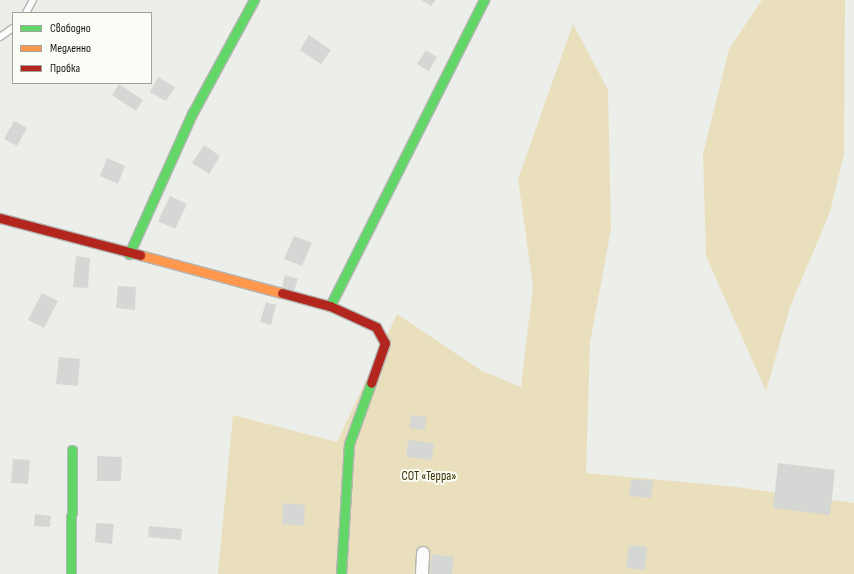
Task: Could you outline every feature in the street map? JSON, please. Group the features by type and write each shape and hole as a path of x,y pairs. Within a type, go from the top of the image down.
{"street":[{"path":"129,254 192,114 254,0"},
{"path":"330,306 484,0"},
{"path":"0,218 129,254 330,306 376,327 382,334 385,343 348,444 341,574"},
{"path":"71,574 72,450"},
{"path":"422,574 423,553"}],"lane":[{"path":"27,12 33,0"},
{"path":"0,37 12,29"}],"green space":[{"path":"762,0 845,0 844,154 830,212 790,307 766,391 706,256 703,154 729,49"},
{"name":"СОТ «Терра»","path":"573,24 608,90 611,229 590,343 586,473 737,487 854,503 854,574 218,574 233,415 337,442 397,314 482,371 521,387 533,286 518,179"}],"building":[{"path":"421,0 436,0 431,6"},
{"path":"309,35 331,50 321,64 300,50"},
{"path":"426,50 437,57 429,71 417,64"},
{"path":"158,77 175,87 166,101 150,92"},
{"path":"119,84 143,100 136,111 112,95"},
{"path":"14,121 27,128 17,146 4,139"},
{"path":"204,145 220,156 209,174 192,163"},
{"path":"107,158 125,166 118,184 100,176"},
{"path":"170,196 187,204 175,229 158,221"},
{"path":"294,236 312,243 302,266 284,259"},
{"path":"76,256 90,258 88,288 73,287"},
{"path":"285,275 298,279 294,291 282,287"},
{"path":"118,286 136,287 135,310 116,308"},
{"path":"42,293 58,301 44,328 28,320"},
{"path":"266,302 276,305 271,325 260,322"},
{"path":"59,357 80,359 78,386 56,384"},
{"path":"411,415 426,417 425,430 409,428"},
{"path":"408,440 434,443 432,460 406,457"},
{"path":"97,456 122,457 121,481 97,481"},
{"path":"13,459 30,460 28,484 11,483"},
{"path":"778,463 835,470 830,515 773,508"},
{"path":"631,479 653,481 651,498 629,496"},
{"path":"283,503 305,505 304,526 282,524"},
{"path":"35,514 51,516 50,527 34,526"},
{"path":"96,523 114,524 112,544 95,542"},
{"path":"149,526 182,529 181,540 148,537"},
{"path":"629,545 647,547 645,570 626,568"},
{"path":"432,554 454,557 452,574 430,574"}],"traffic: fast":[{"path":"129,254 192,114 254,0"},
{"path":"330,306 484,0"},
{"path":"341,574 349,444 371,383"},
{"path":"71,574 72,450"}],"traffic: slow":[{"path":"140,255 282,293"}],"traffic: jam":[{"path":"0,218 140,255"},
{"path":"282,293 330,306 376,327 385,343 371,383"}]}
